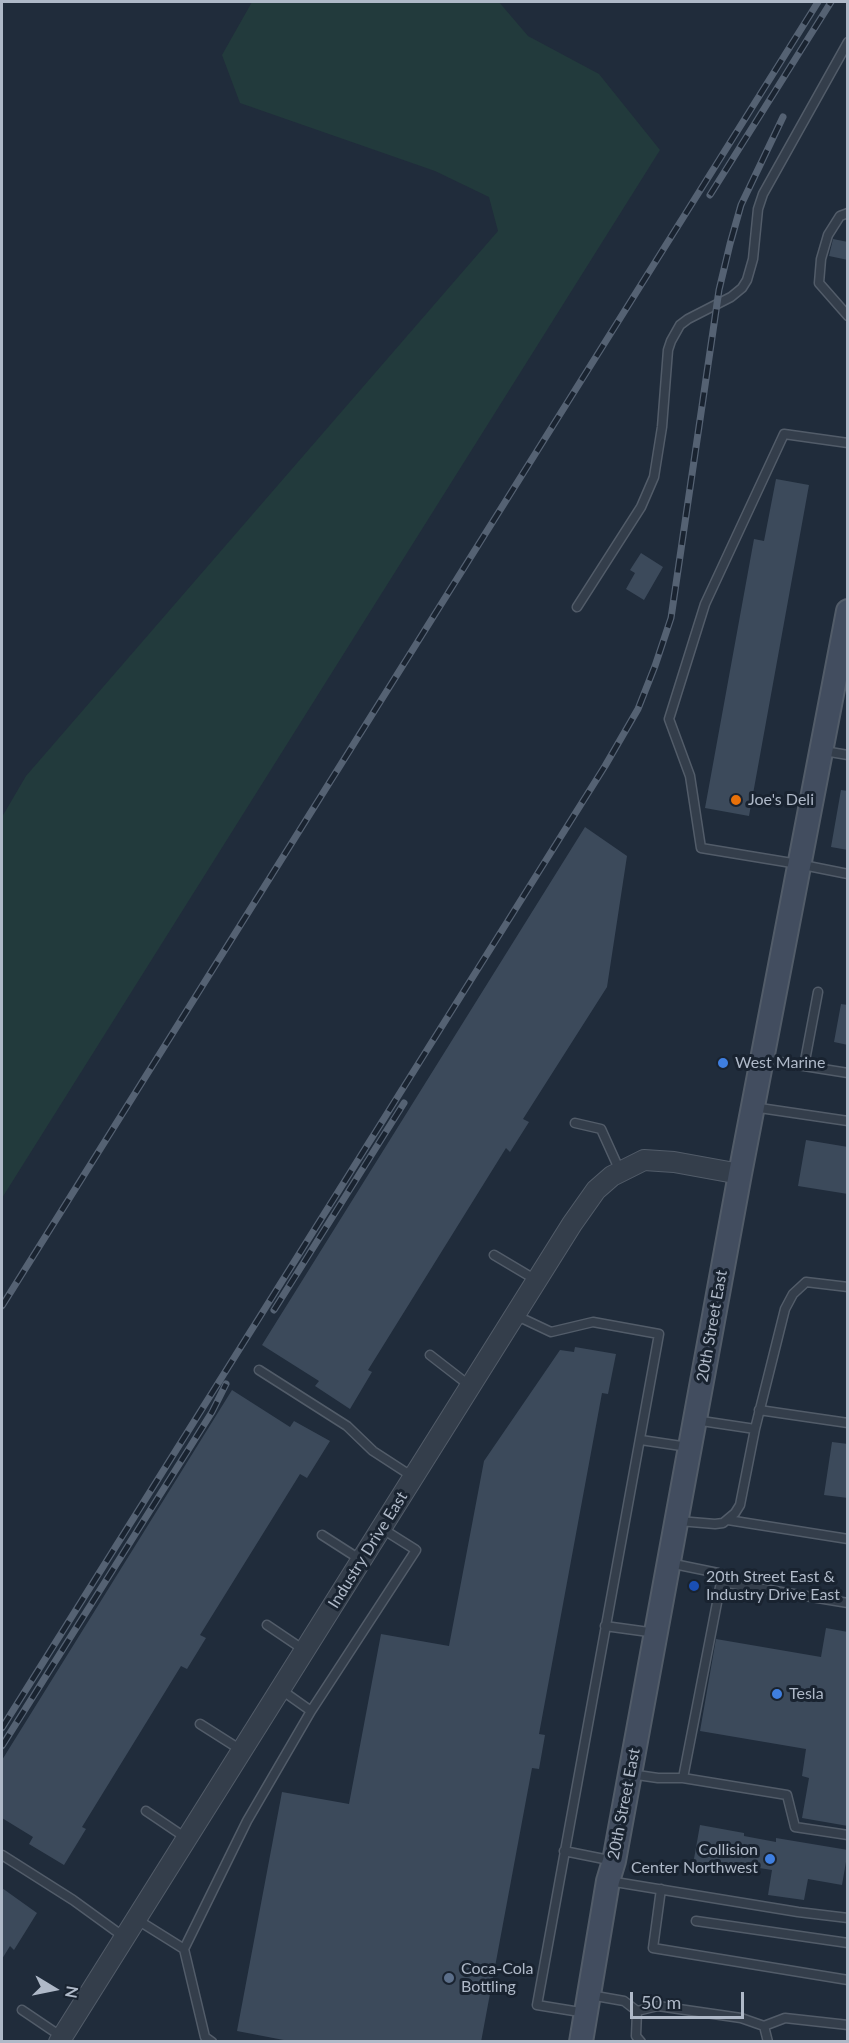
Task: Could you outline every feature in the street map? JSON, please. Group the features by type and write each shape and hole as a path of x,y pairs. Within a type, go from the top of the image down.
{"main road":[{"name":"20th Street East","path":"581,2042 740,1174 848,611"}],"street":[{"name":"Industry Drive East","path":"61,2039 536,1281 596,1190 620,1171 644,1160 740,1174"}],"lane":[{"path":"577,607 641,507 654,477 662,427 668,350 671,341 680,326 688,319 731,297 742,288 747,280 753,259 758,209 763,194 848,42"},
{"path":"848,213 840,216 828,235 821,259 819,283 848,316"},
{"path":"848,443 784,434 705,604 669,719 690,776 701,848 848,874"},
{"path":"820,751 848,755"},
{"path":"804,1066 818,992"},
{"path":"762,1059 848,1073"},
{"path":"753,1107 848,1121"},
{"path":"575,1123 601,1129 620,1171"},
{"path":"494,1255 536,1281"},
{"path":"728,1520 740,1505 759,1410 785,1309 793,1294 806,1282 848,1287"},
{"path":"515,1315 550,1332 593,1322 659,1334 537,2005 624,2001 637,2011"},
{"path":"430,1355 470,1386"},
{"path":"259,1370 347,1426 372,1451 414,1477"},
{"path":"759,1410 848,1423"},
{"path":"695,1420 755,1429"},
{"path":"641,1440 690,1448"},
{"path":"676,1520 715,1524 728,1520 848,1539"},
{"path":"212,2042 205,2037 184,1949 247,1821 311,1711 416,1550 381,1528"},
{"path":"322,1535 361,1560"},
{"path":"668,1563 718,1573 721,1582 683,1778"},
{"path":"721,1582 848,1603"},
{"path":"267,1624 305,1650"},
{"path":"605,1626 656,1633"},
{"path":"280,1689 311,1711"},
{"path":"200,1724 241,1751"},
{"path":"630,1774 658,1778 683,1778 788,1795 795,1827 848,1835"},
{"path":"146,1811 187,1838"},
{"path":"564,1851 662,1889 848,1918"},
{"path":"2,1855 74,1900 125,1937"},
{"path":"662,1889 652,1948 848,1980"},
{"path":"136,1919 184,1949"},
{"path":"696,1921 848,1943"},
{"path":"637,2011 658,2006 741,2018 764,2025 785,2018 848,2025"},
{"path":"22,2010 61,2039"},
{"path":"637,2011 636,2036 641,2042"},
{"path":"764,2025 768,2042"}],"green space":[{"path":"252,2 499,2 528,36 599,74 660,150 2,1198 2,817 26,776 498,231 489,197 435,171 240,103 222,55"}],"building":[{"path":"833,239 848,242 848,260 829,256"},
{"path":"776,479 809,485 749,816 705,808 754,539 764,541"},
{"path":"641,553 663,567 644,600 626,589 635,573 630,570"},
{"path":"841,790 848,791 848,850 831,847"},
{"path":"585,827 627,856 607,987 523,1119 529,1122 510,1152 506,1148 368,1370 372,1372 350,1409 315,1386 319,1381 262,1345"},
{"path":"841,1004 848,1005 848,1045 834,1042"},
{"path":"806,1140 848,1147 848,1194 798,1186"},
{"path":"575,1347 616,1354 608,1394 602,1393 539,1734 545,1735 539,1769 532,1768 481,2042 294,2042 237,2031 282,1792 349,1804 381,1634 449,1646 484,1461 560,1350 574,1352"},
{"path":"232,1390 290,1427 294,1421 330,1441 307,1478 300,1474 200,1635 206,1638 187,1669 181,1666 82,1827 86,1829 64,1865 29,1844 33,1837 2,1818 2,1760"},
{"path":"832,1442 848,1444 848,1498 824,1495"},
{"name":"Tesla","path":"826,1628 848,1632 848,1826 802,1818 809,1778 802,1776 806,1749 700,1731 716,1639 821,1657"},
{"name":"Collision Center Northwest","path":"700,1825 776,1842 776,1838 848,1850 842,1885 808,1879 804,1900 768,1895 772,1870 740,1865 739,1872 722,1869 721,1875 692,1870"},
{"path":"2,1888 37,1913 14,1950 10,1946 2,1959"}],"railway":[{"path":"2,1306 818,2"},
{"path":"710,195 831,2"},
{"path":"2,1728 605,766 638,709 671,618 719,290 730,244 741,205 783,117"},
{"path":"274,1310 404,1103"},
{"path":"2,1746 212,1412 226,1384"}],"place":[{"name":"Joe's Deli","path":"736,800"},
{"name":"West Marine","path":"723,1063"},
{"name":"20th Street East & Industry Drive East","path":"694,1586"},
{"name":"Tesla","path":"777,1694"},
{"name":"Collision Center Northwest","path":"770,1859"},
{"name":"Coca-Cola Bottling","path":"449,1978"}]}
